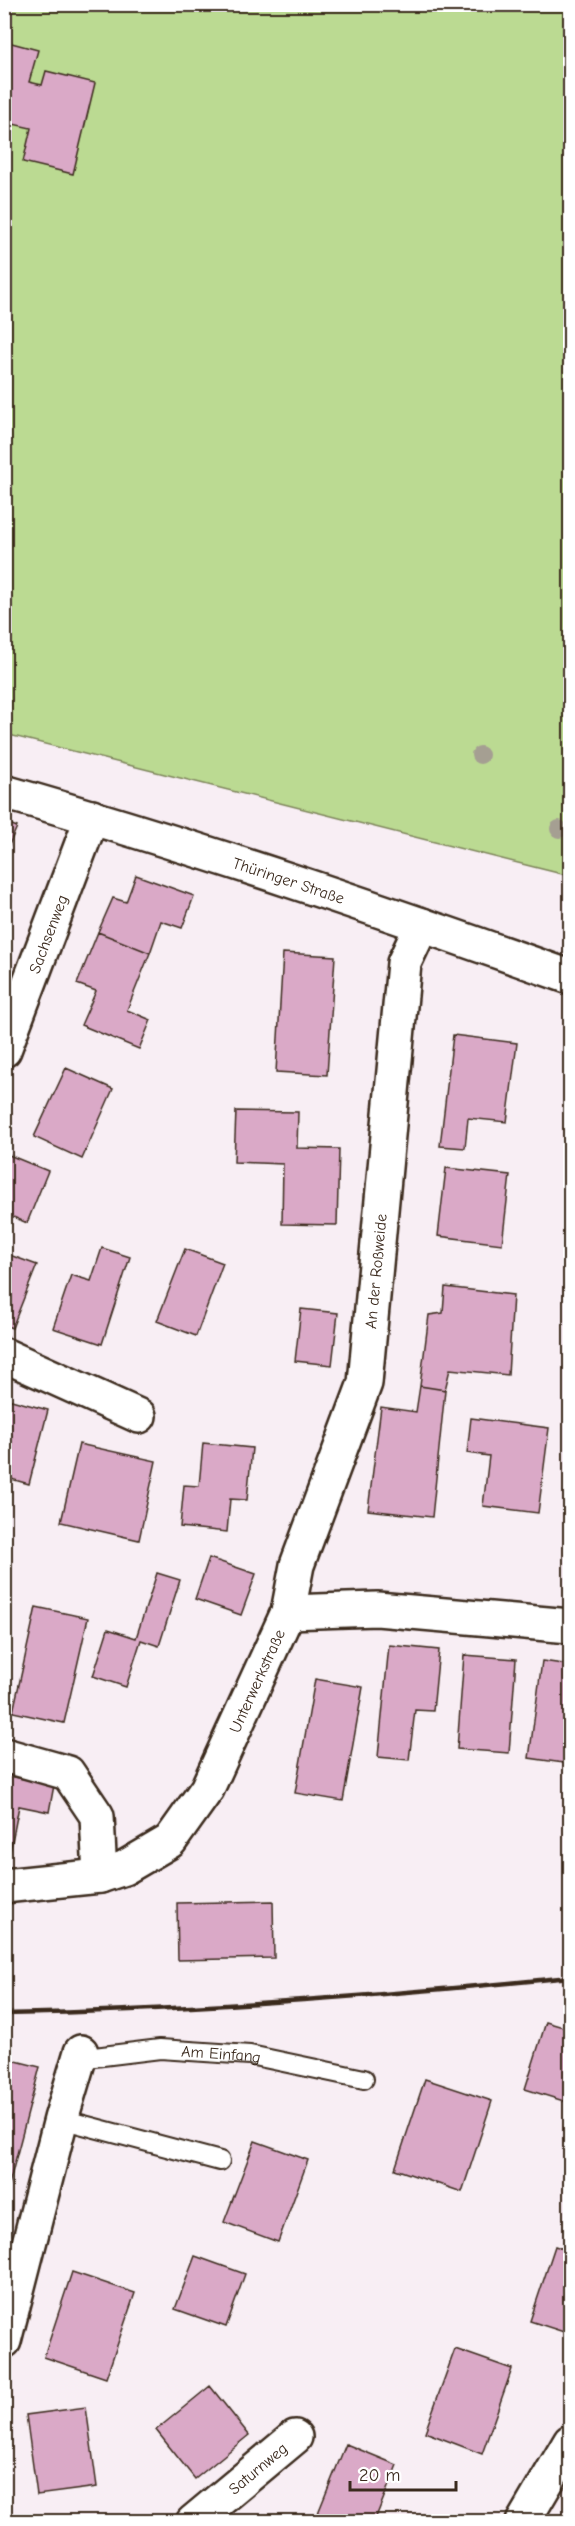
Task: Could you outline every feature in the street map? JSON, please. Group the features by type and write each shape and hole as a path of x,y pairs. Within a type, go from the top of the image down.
{"street":[{"name":"Thüringer Straße","path":"4,792 92,817 422,925 570,977"},
{"name":"Sachsenweg","path":"4,1050 92,817"},
{"name":"An der Roßweide","path":"288,1612 297,1565 364,1383 404,963 422,925"},
{"path":"4,1355 139,1416"},
{"name":"Unterwerkstraße","path":"4,1886 100,1876 124,1868 171,1841 207,1789 288,1612 377,1609 570,1626"},
{"path":"4,1755 68,1773 97,1816 100,1876"},
{"name":"Am Einfang","path":"4,2341 79,2055"},
{"name":"Saturnweg","path":"193,2522 295,2437"},
{"path":"523,2522 570,2442"}],"lane":[{"name":"Am Einfang","path":"79,2055 160,2049 250,2055 364,2079"},
{"path":"61,2119 220,2161"}],"green space":[{"path":"4,5 570,5 570,876 5,734"}],"building":[{"path":"4,41 38,50 29,82 42,85 46,71 95,83 73,174 23,162 31,128 4,122"},
{"path":"4,822 17,827 8,847 4,846"},
{"path":"136,875 194,896 182,928 161,921 150,953 98,932 113,898 126,902"},
{"path":"98,932 150,953 127,1010 151,1020 139,1049 81,1025 96,991 77,984"},
{"path":"283,953 335,956 327,1075 276,1072"},
{"path":"453,1035 517,1043 507,1122 468,1118 465,1148 440,1146"},
{"path":"66,1068 113,1089 82,1159 34,1137"},
{"path":"236,1111 298,1112 297,1148 339,1149 337,1225 282,1224 283,1164 234,1162"},
{"path":"4,1153 48,1171 27,1223 4,1213"},
{"path":"446,1168 510,1175 502,1244 438,1236"},
{"path":"102,1248 130,1257 102,1344 53,1328 71,1275 91,1281"},
{"path":"185,1249 223,1263 196,1336 157,1321"},
{"path":"4,1253 37,1265 12,1328 4,1325"},
{"path":"445,1287 513,1295 508,1375 450,1369 445,1390 420,1386 429,1315 443,1313"},
{"path":"301,1309 338,1313 332,1365 295,1361"},
{"path":"420,1386 445,1390 432,1517 368,1510 381,1407 416,1412"},
{"path":"4,1398 48,1410 29,1484 4,1477"},
{"path":"471,1418 549,1428 538,1513 483,1506 489,1456 467,1453"},
{"path":"203,1443 252,1448 247,1500 230,1499 227,1532 180,1527 184,1485 199,1486"},
{"path":"79,1444 156,1461 139,1540 61,1522"},
{"path":"209,1558 256,1574 241,1615 195,1599"},
{"path":"157,1573 180,1580 159,1646 141,1640 126,1687 93,1676 108,1629 136,1638"},
{"path":"36,1607 88,1618 64,1723 13,1712"},
{"path":"389,1645 439,1650 433,1711 415,1710 409,1760 378,1757"},
{"path":"464,1655 516,1659 509,1753 457,1749"},
{"path":"542,1661 570,1665 570,1764 529,1758"},
{"path":"315,1679 363,1687 343,1801 295,1793"},
{"path":"4,1775 54,1785 49,1812 19,1806 10,1852 4,1851"},
{"path":"273,1901 274,1958 178,1960 177,1903"},
{"path":"546,2022 570,2029 570,2103 525,2089"},
{"path":"4,2058 40,2067 7,2192 4,2191"},
{"path":"425,2079 492,2101 462,2192 395,2169"},
{"path":"255,2141 308,2160 278,2242 224,2222"},
{"path":"555,2246 570,2251 570,2334 530,2321"},
{"path":"195,2256 245,2274 226,2327 175,2309"},
{"path":"72,2272 135,2293 106,2378 44,2357"},
{"path":"455,2349 512,2369 482,2454 425,2432"},
{"path":"210,2386 249,2435 195,2479 156,2430"},
{"path":"86,2407 97,2487 37,2495 26,2415"},
{"path":"346,2444 397,2465 374,2522 339,2522 318,2513"},
{"path":"61,2516 61,2522 8,2522 8,2518"}],"railway":[{"path":"4,2014 288,2001 570,1977"}]}
